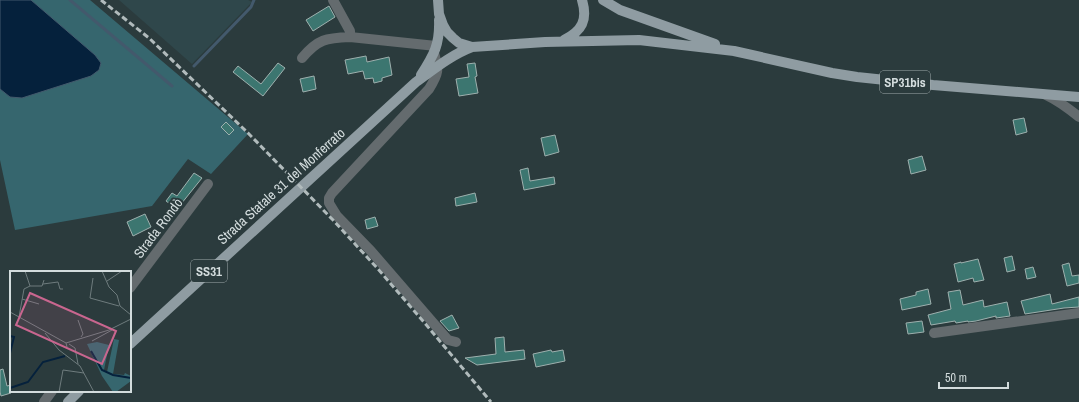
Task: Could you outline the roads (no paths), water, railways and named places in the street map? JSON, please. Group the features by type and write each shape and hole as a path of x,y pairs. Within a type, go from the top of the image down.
{"main road":[{"name":"Strada Statale 31 del Monferrato","path":"416,82 436,49 440,30 438,0"},
{"path":"439,14 443,25 453,38 459,43 472,47 560,42 574,35 580,29 585,14 585,8 582,0"},
{"name":"SP31bis","path":"603,0 620,10 734,51"},
{"name":"SP31bis","path":"560,42 639,40 734,51 832,73 857,77 1079,97"},
{"name":"Strada Statale 31 del Monferrato","path":"131,343 416,82 460,52 472,47"},
{"path":"68,402 78,392"}],"street":[{"path":"333,0 350,31 350,37"},
{"path":"302,58 308,50 321,41 329,38 350,37 436,49 438,66 437,75 429,89 329,198 337,216 371,251 448,340 456,342"},
{"path":"1044,94 1057,100 1079,117"},
{"name":"Strada Rondò","path":"131,287 208,184"},
{"path":"934,333 1079,314"},
{"path":"44,402 51,392"}],"waterway":[{"path":"70,0 172,86"},
{"path":"194,66 251,7 254,0"}],"railway":[{"path":"101,0 149,38 248,133 333,220 378,269 491,402"}]}
